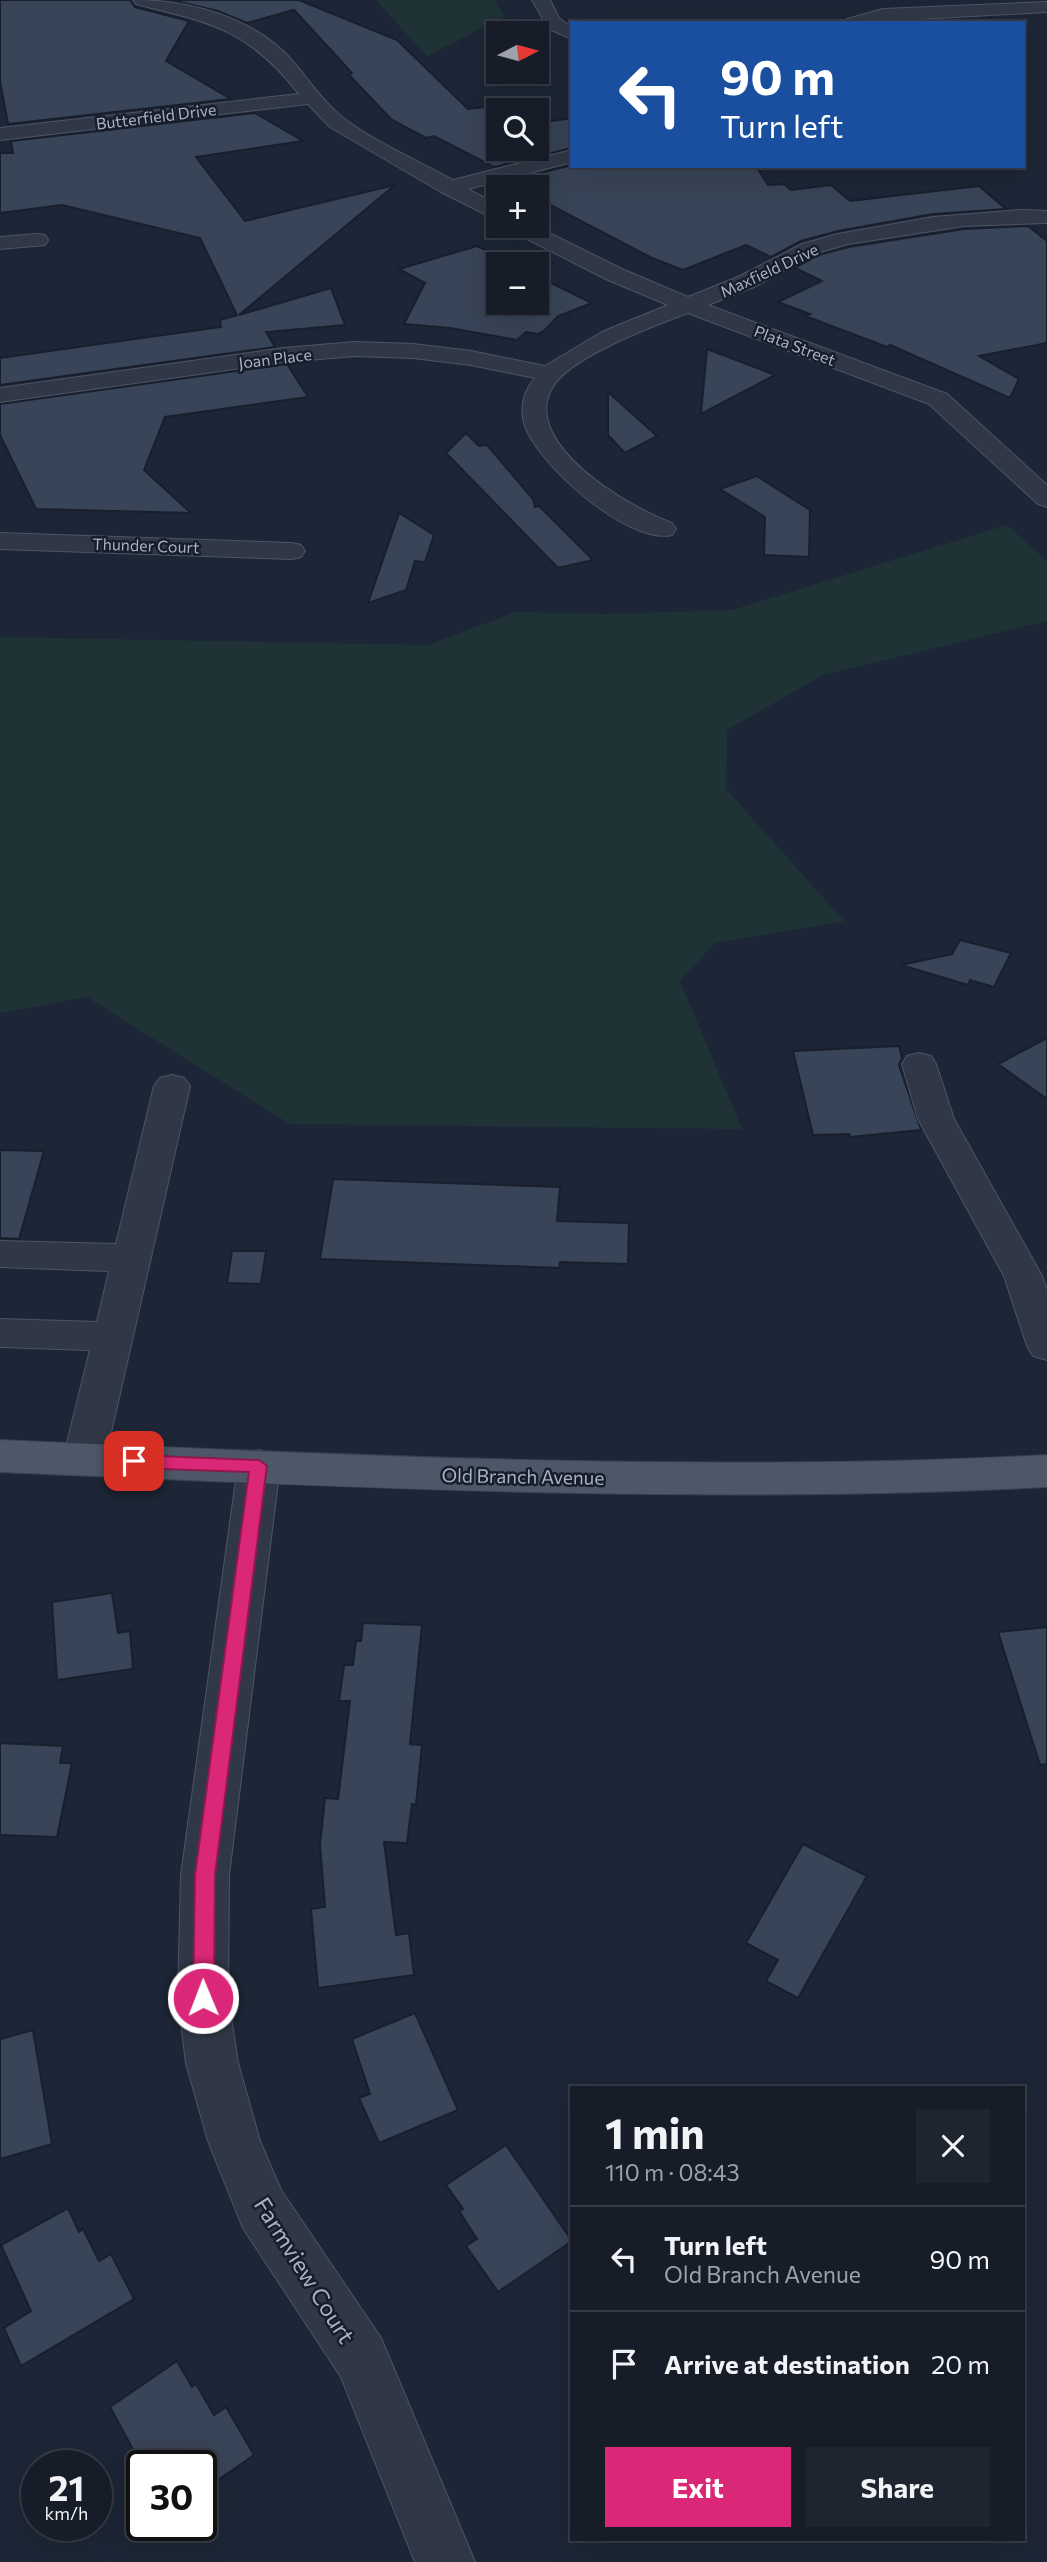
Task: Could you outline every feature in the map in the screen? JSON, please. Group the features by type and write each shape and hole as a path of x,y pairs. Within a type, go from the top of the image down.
{"main road":[{"name":"Old Branch Avenue","path":"0,1456 389,1474 774,1480 1047,1471"}],"street":[{"path":"142,0 215,20 256,39 272,51 330,117 359,138 486,208"},
{"path":"541,0 550,22 570,40"},
{"path":"860,21 883,15 1047,7"},
{"name":"Butterfield Drive","path":"0,134 312,98"},
{"path":"448,188 570,157"},
{"name":"Maxfield Drive","path":"550,374 596,344 750,281 799,252 841,240 994,219 1047,217"},
{"name":"Plata Street","path":"543,238 616,275 688,305 938,400 1047,499"},
{"path":"0,243 37,240"},
{"name":"Joan Place","path":"0,395 284,355 355,349 459,356 550,374"},
{"path":"550,374 540,387 533,407 536,428 548,450 605,502 634,519 663,529"},
{"name":"Thunder Court","path":"0,541 292,551"},
{"path":"919,1064 936,1119 1023,1276 1047,1346"},
{"path":"83,1459 172,1086"},
{"path":"0,1254 131,1258"},
{"path":"0,1333 113,1337"},
{"name":"Farmview Court","path":"259,1466 205,1875 203,1998 212,2063 233,2141 262,2209 361,2358 444,2562"}],"green space":[{"path":"376,0 495,0 504,17 496,21 486,21 486,26 427,56"},
{"path":"1007,525 1047,561 1047,621 823,675 727,730 726,789 844,921 715,943 680,981 742,1129 290,1124 87,997 0,1013 0,637 428,645 516,612 607,614 732,610"}],"building":[{"path":"0,0 130,0 135,7 189,21 166,61 231,99 8,124 0,81"},
{"path":"171,0 299,0 397,40 468,109 486,107 486,161 519,161 494,167 434,136 426,138 392,120 349,75 352,73 294,10 247,23 218,11"},
{"path":"255,113 303,141 196,157 245,221 395,185 239,315 331,288 345,325 266,332 275,347 0,385 0,358 221,327 220,320 237,315 200,238 62,205 0,213 0,153 13,153 11,141"},
{"path":"570,118 570,148 549,154 549,121"},
{"path":"570,166 570,168 757,168 768,185 784,184 791,190 831,185 850,201 979,186 1006,209 933,214 838,231 801,241 771,257 746,245 683,270 652,258 549,204 549,175 533,175"},
{"path":"1028,226 1047,241 1047,343 979,356 1019,379 1010,398 890,345 887,347 805,316 810,314 778,302 822,281 795,268 818,255 849,247 964,229"},
{"path":"477,246 490,252 486,252 486,315 549,315 549,282 592,303 558,316 538,334 526,332 517,340 450,328 404,324 425,283 399,269"},
{"path":"707,349 775,375 701,414"},
{"path":"287,364 308,397 165,417 144,470 191,513 36,509 0,435 0,404"},
{"path":"608,392 657,436 625,453 608,435"},
{"path":"466,433 479,446 487,445 533,499 535,507 539,506 593,560 558,568 446,453"},
{"path":"757,476 810,510 809,557 764,555 765,517 720,489"},
{"path":"399,513 434,535 425,562 415,561 406,590 368,603"},
{"path":"960,940 1011,953 994,987 970,980 968,985 901,965 952,954"},
{"path":"1047,1038 1047,1099 998,1064"},
{"path":"899,1046 902,1058 899,1065 921,1130 850,1137 849,1134 813,1135 793,1051"},
{"path":"0,1150 44,1151 19,1239 0,1238"},
{"path":"333,1179 560,1187 557,1221 629,1223 628,1264 560,1262 559,1268 320,1259"},
{"path":"232,1251 266,1251 261,1284 227,1283"},
{"path":"112,1593 118,1633 130,1631 133,1669 57,1680 52,1602"},
{"path":"363,1623 422,1625 410,1744 422,1745 416,1805 412,1804 407,1843 384,1842 396,1935 409,1933 414,1975 318,1988 311,1909 325,1907 320,1845 325,1798 338,1799 350,1701 339,1701 344,1665 353,1665 356,1641 361,1641"},
{"path":"1047,1627 1047,1764 1040,1765 998,1632"},
{"path":"0,1743 63,1746 60,1763 72,1763 57,1837 0,1835"},
{"path":"803,1844 867,1876 798,1998 766,1981 778,1960 746,1943"},
{"path":"415,2013 458,2110 379,2143 359,2098 370,2094 352,2039"},
{"path":"33,2030 52,2144 0,2159 0,2039"},
{"path":"506,2145 570,2238 570,2242 498,2292 466,2246 477,2239 459,2211 463,2209 446,2185"},
{"path":"68,2208 79,2232 83,2229 99,2261 111,2254 134,2299 21,2366 4,2328 31,2311 1,2245"},
{"path":"177,2361 192,2387 196,2384 214,2415 226,2407 254,2455 217,2481 217,2450 133,2450 110,2407"}],"route":[{"path":"134,1461 259,1466 205,1875 203,1998"}]}
